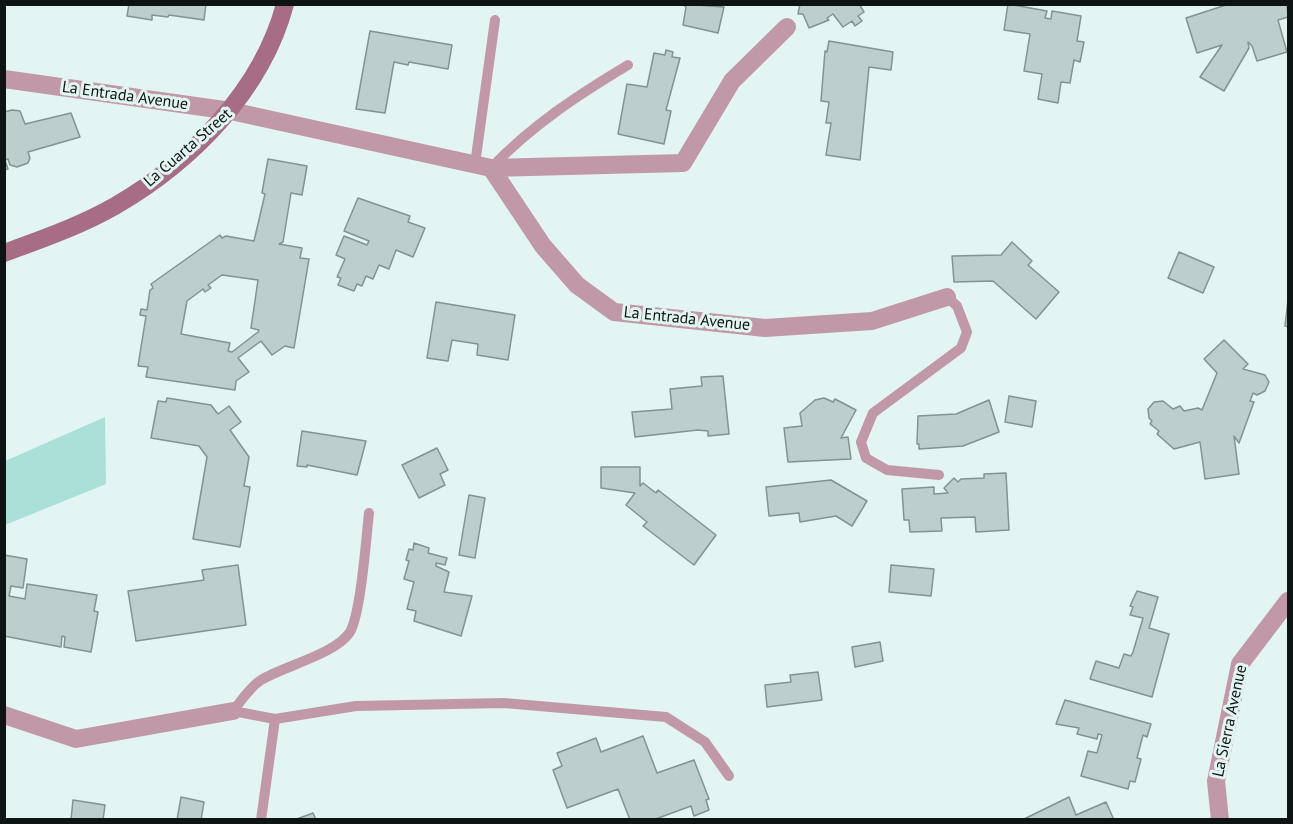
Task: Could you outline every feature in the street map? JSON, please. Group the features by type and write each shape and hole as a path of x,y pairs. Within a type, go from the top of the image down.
{"street":[{"name":"La Cuarta Street","path":"4,253 66,230 114,206 159,177 231,111 270,50 285,4"},
{"name":"La Entrada Avenue","path":"4,79 231,111 483,166 683,163 732,81 787,27"},
{"name":"La Entrada Avenue","path":"483,166 543,246 577,285 614,312 765,328 872,321 947,297"},
{"name":"La Sierra Avenue","path":"1220,819 1216,781 1240,664 1288,601"},
{"path":"4,715 76,739 233,711"}],"lane":[{"path":"483,166 495,20"},
{"path":"483,166 551,113 628,65"},
{"path":"939,475 887,470 866,458 861,442 873,412 960,348 967,332 957,306 947,297"},
{"path":"233,711 259,681 338,643 349,633 354,623 369,513"},
{"path":"233,711 275,719 356,706 504,704 666,717 705,742 729,776"},
{"path":"261,819 275,719"}],"shaded area":[{"path":"105,417 106,484 5,525 5,461"}],"building":[{"path":"129,4 206,4 204,20 152,15 152,20 127,16"},
{"path":"682,4 724,7 718,33 683,25 686,7"},
{"path":"800,4 859,4 864,12 858,16 862,21 855,26 852,21 843,27 833,14 827,18 829,20 809,28 803,14 798,14"},
{"path":"1008,4 1047,11 1045,18 1051,19 1052,11 1081,16 1077,41 1084,42 1080,62 1074,60 1070,83 1061,82 1058,103 1038,99 1042,74 1024,71 1030,34 1004,30"},
{"path":"1229,4 1287,4 1288,17 1278,20 1287,52 1257,61 1252,46 1248,42 1249,48 1224,91 1200,77 1222,45 1197,53 1186,18"},
{"path":"370,31 452,45 448,69 409,62 408,65 394,62 385,113 356,109"},
{"path":"829,41 893,52 891,70 869,67 860,160 826,155 831,123 826,123 829,102 821,101 825,51 827,52"},
{"path":"666,50 673,52 672,57 680,58 666,110 671,111 664,144 618,134 627,84 647,87 654,53 665,55"},
{"path":"20,111 25,124 71,113 80,137 28,152 30,158 28,163 17,167 10,165 8,159 5,160 8,169 4,170 4,112"},
{"path":"268,159 307,166 302,195 291,193 283,242 279,244 302,248 300,258 309,259 294,348 285,346 272,355 261,341 238,358 249,372 236,381 235,390 146,377 148,367 138,366 146,316 140,315 141,309 147,310 150,290 153,288 151,284 220,235 222,238 226,236 254,241 265,194 262,193","holes":["222,275 258,280 251,328 259,330 232,352 228,351 230,343 181,334 187,301 203,289 205,292 211,288 208,285"]},
{"path":"358,198 410,216 408,222 425,228 413,257 396,250 389,269 379,265 373,279 366,276 362,286 357,284 354,291 338,285 341,278 337,277 345,259 336,255 344,236 367,245 369,241 344,231"},
{"path":"1012,242 1032,261 1028,265 1059,292 1036,319 993,281 954,282 952,256 1001,255"},
{"path":"1179,252 1214,267 1203,293 1168,278"},
{"path":"1288,300 1288,327 1285,326"},
{"path":"436,302 515,315 508,360 477,355 478,344 452,340 448,361 427,358"},
{"path":"1224,340 1248,364 1243,369 1265,375 1269,382 1265,391 1257,395 1253,393 1250,401 1254,402 1239,443 1234,436 1239,474 1205,479 1200,442 1174,449 1157,434 1159,431 1150,424 1152,421 1149,418 1148,409 1154,402 1163,401 1173,409 1180,406 1184,411 1198,408 1202,410 1217,373 1204,359"},
{"path":"723,376 729,434 708,436 708,431 698,430 635,437 632,412 672,409 670,389 702,386 701,377"},
{"path":"1009,396 1036,401 1032,427 1005,422"},
{"path":"167,398 211,405 218,414 229,406 241,422 230,430 249,457 244,486 250,487 240,547 193,539 207,457 199,446 151,438 158,401 166,402"},
{"path":"824,398 833,402 835,399 856,410 841,438 848,437 851,459 788,462 784,428 802,426 800,413 815,400"},
{"path":"989,400 999,432 963,446 919,449 919,444 917,444 918,416 956,414"},
{"path":"302,431 366,441 357,475 307,465 307,467 297,466"},
{"path":"437,448 448,470 440,474 445,485 419,498 402,465"},
{"path":"601,467 640,467 640,486 643,483 656,493 658,490 716,535 694,565 643,526 647,522 626,505 635,493 601,488"},
{"path":"1006,473 1009,530 976,532 975,517 941,518 942,531 910,532 909,520 904,520 902,489 934,487 934,494 948,493 944,488 954,478 958,482 961,479 984,478 984,474"},
{"path":"831,480 867,501 852,526 836,516 800,522 799,513 769,516 766,487"},
{"path":"469,495 485,498 475,558 459,555"},
{"path":"414,543 429,548 428,553 447,558 445,565 436,563 436,566 449,572 444,592 472,596 461,636 414,621 416,611 407,609 414,582 404,579 409,561 406,560 409,549 413,550"},
{"path":"4,555 27,559 23,588 11,586 9,596 25,599 27,584 97,595 94,611 98,612 91,652 64,647 65,637 62,636 61,647 4,636"},
{"path":"238,565 246,625 136,641 128,591 204,580 202,570"},
{"path":"891,565 934,569 931,596 889,592"},
{"path":"1137,591 1158,597 1149,628 1169,634 1152,697 1090,679 1096,661 1119,668 1124,654 1131,656 1143,618 1130,615 1133,607 1130,606"},
{"path":"880,642 883,661 855,667 852,647"},
{"path":"818,672 822,700 767,707 765,685 791,682 790,675"},
{"path":"1065,700 1151,724 1147,737 1143,735 1137,758 1141,759 1135,782 1130,781 1128,789 1081,776 1088,751 1097,753 1102,735 1098,734 1097,739 1077,734 1079,728 1056,724"},
{"path":"643,736 657,773 694,760 709,799 706,800 709,810 694,816 691,806 653,820 630,820 618,789 567,808 553,770 562,766 557,753 596,738 601,752"},
{"path":"181,797 204,802 201,820 177,820"},
{"path":"1069,797 1076,815 1106,802 1114,820 1022,820"},
{"path":"73,800 105,805 103,820 71,820"},
{"path":"313,813 316,820 294,820"}]}
